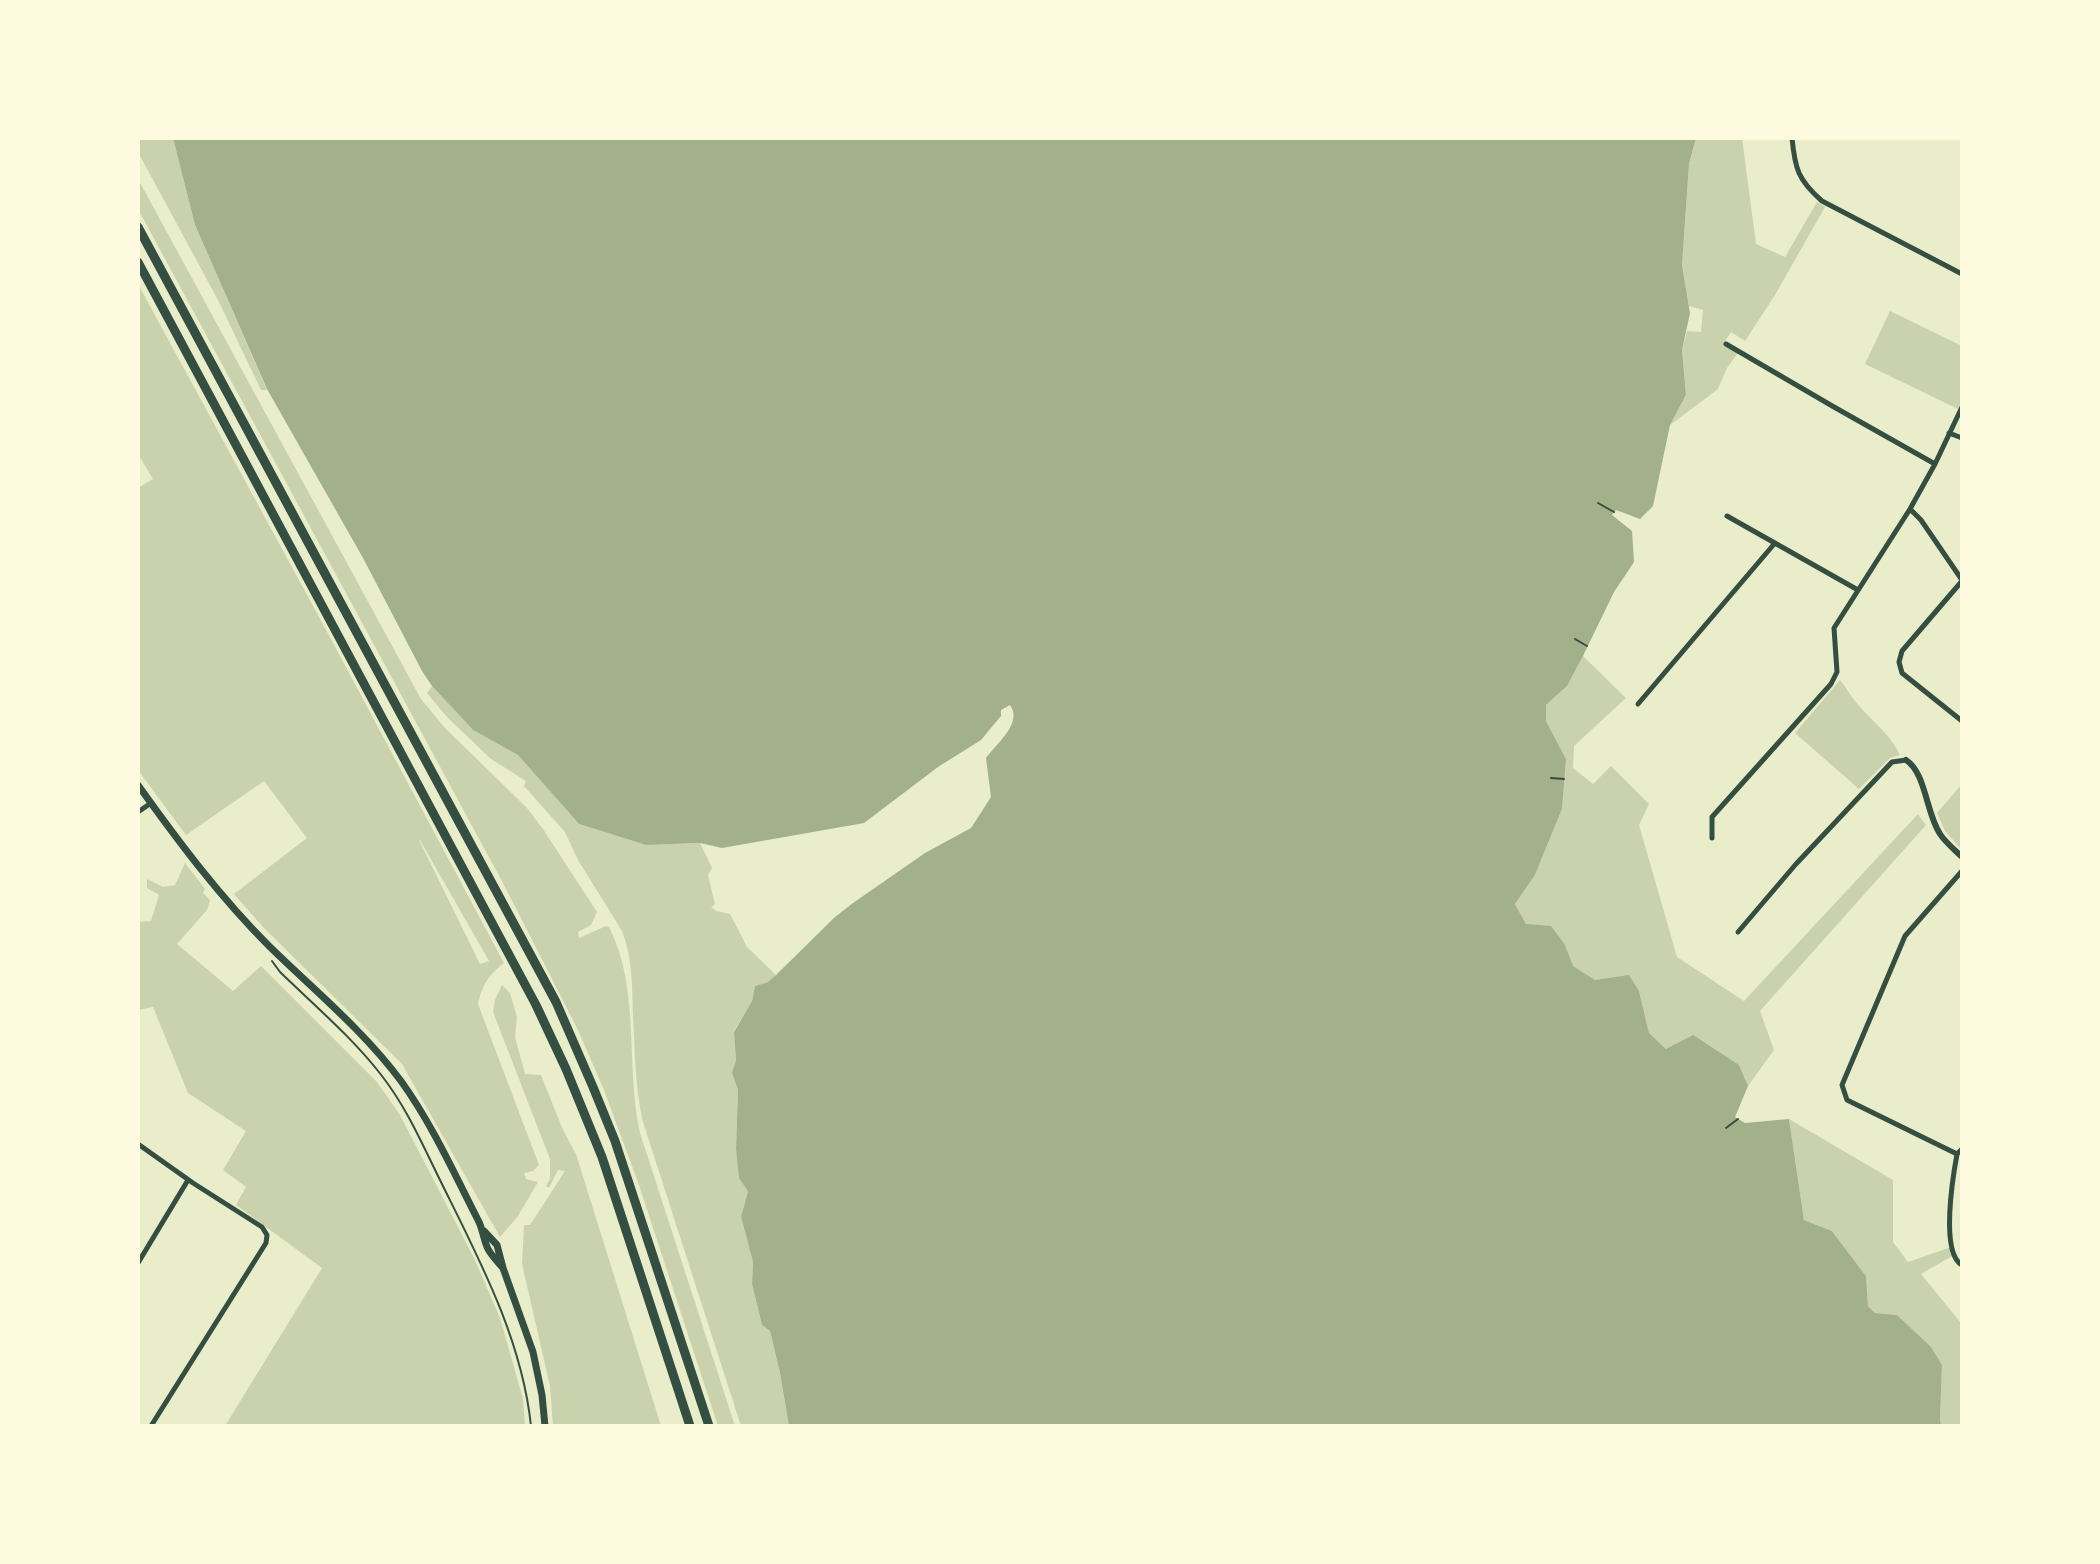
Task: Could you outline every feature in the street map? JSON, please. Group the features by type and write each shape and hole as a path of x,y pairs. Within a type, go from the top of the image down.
{"highway":[{"path":"138,227 556,1002 615,1141 709,1426"},
{"path":"138,262 536,1005 602,1157 690,1426"}],"main road":[{"path":"138,785 237,911 387,1063 423,1115 483,1229 488,1250 503,1268 533,1352 545,1426"}],"street":[{"path":"1792,138 1798,174 1822,201 1962,274"},
{"path":"1726,344 1935,464"},
{"path":"1712,838 1712,817 1831,684 1837,672 1834,628 1910,509 1962,407"},
{"path":"1949,433 1962,438"},
{"path":"1910,509 1921,520 1962,581 1902,651 1899,662 1902,673 1962,721"},
{"path":"1727,516 1858,590"},
{"path":"1638,704 1775,543"},
{"path":"1738,932 1796,864 1892,762 1906,760 1915,766 1930,815 1941,836 1962,857"},
{"path":"138,812 151,803"},
{"path":"1962,871 1905,936 1842,1085 1847,1100 1959,1151 1953,1179 1951,1247 1956,1261 1962,1265"},
{"path":"138,1144 262,1227 267,1235 266,1243 252,1267 151,1426"},
{"path":"1953,1179 1962,1182"},
{"path":"138,1263 188,1180"}],"path":[{"path":"1598,503 1614,512"},
{"path":"1575,639 1587,646"},
{"path":"1551,778 1564,779"},
{"path":"267,954 280,972 382,1076 405,1111 503,1314 528,1398 531,1426"},
{"path":"1726,1128 1738,1119"}],"shaded area":[{"path":"138,138 173,138 195,225 267,390 261,390 219,302 138,152"},
{"path":"173,138 1696,138 1689,164 1682,265 1690,313 1682,350 1686,395 1670,425 1653,506 1640,519 1616,510 1612,515 1632,531 1634,562 1614,592 1567,686 1546,705 1546,721 1566,759 1562,809 1535,875 1515,904 1526,924 1551,926 1565,945 1573,966 1595,980 1629,975 1639,991 1649,1033 1666,1049 1693,1035 1739,1065 1748,1086 1735,1117 1745,1123 1789,1119 1804,1220 1832,1231 1866,1276 1868,1306 1875,1313 1897,1315 1931,1347 1942,1365 1942,1426 789,1426 770,1331 762,1325 752,1284 753,1262 741,1217 748,1191 739,1178 736,1148 738,1090 732,1073 736,1060 734,1032 752,1001 755,986 768,982 835,917 925,853 971,828 991,797 986,758 1011,726 1013,712 1010,705 1001,710 1001,716 981,740 938,767 864,823 722,848 700,843 646,845 579,824 518,755 473,730 422,671 363,558 267,389 195,225"},
{"path":"1696,138 1742,138 1756,244 1785,257 1817,202 1825,207 1745,341 1731,332 1725,341 1739,351 1718,389 1670,425 1686,395 1682,350 1687,331 1701,332 1703,310 1689,306 1682,265 1689,164"},
{"path":"138,179 421,699 445,728 527,808 543,829 597,912 591,925 578,932 579,938 609,927 619,951 629,1002 633,1081 640,1133 735,1426 718,1426 639,1185 578,1030 503,883 138,209"},
{"path":"138,284 504,963 486,981 478,1004 539,1165 533,1171 524,1173 526,1179 538,1182 518,1216 500,1237 402,1064 263,927 234,894 307,838 264,781 186,835 138,770 138,488 153,479 138,454","holes":["420,840 489,961 480,964"]},
{"path":"1890,311 1962,346 1962,400 1958,409 1865,364"},
{"path":"1583,656 1626,698 1574,746 1573,768 1593,784 1611,766 1649,804 1639,825 1677,957 1744,1001 1918,814 1926,825 1760,1011 1774,1050 1748,1086 1739,1065 1666,1049 1649,1033 1639,991 1595,980 1572,966 1565,945 1526,924 1515,904 1535,875 1562,809 1566,759 1546,721 1546,705 1567,686"},
{"path":"1840,680 1900,755 1890,758 1859,789 1795,733"},
{"path":"432,686 473,730 518,755 579,824 646,845 700,843 712,868 708,875 715,904 711,907 730,914 747,947 776,975 768,982 755,986 752,1001 734,1031 736,1060 732,1073 738,1090 736,1148 748,1191 741,1217 753,1262 752,1284 762,1325 770,1331 789,1426 741,1426 643,1122 638,1096 631,974 622,931 578,860 565,832 524,786 526,781 491,759 447,717 427,693"},
{"path":"1962,784 1962,850 1945,831 1937,813"},
{"path":"185,863 210,900 207,910 177,944 233,991 261,966 377,1082 400,1115 474,1258 500,1318 523,1399 525,1426 225,1426 322,1268 236,1205 246,1187 223,1170 246,1131 188,1093 153,1007 138,1010 138,922 151,921 159,895 147,888 147,879 163,887 175,885"},
{"path":"502,985 510,993 517,1017 515,1037 525,1074 541,1075 576,1154 661,1426 553,1426 550,1386 522,1264 524,1225 530,1225 565,1171 558,1170 549,1188 546,1186 550,1179 550,1159 493,1012"},
{"path":"1789,1119 1893,1180 1893,1242 1908,1262 1951,1247 1954,1255 1921,1274 1961,1323 1962,1426 1942,1426 1940,1421 1942,1365 1897,1315 1875,1313 1868,1306 1866,1276 1832,1231 1804,1220"}]}
